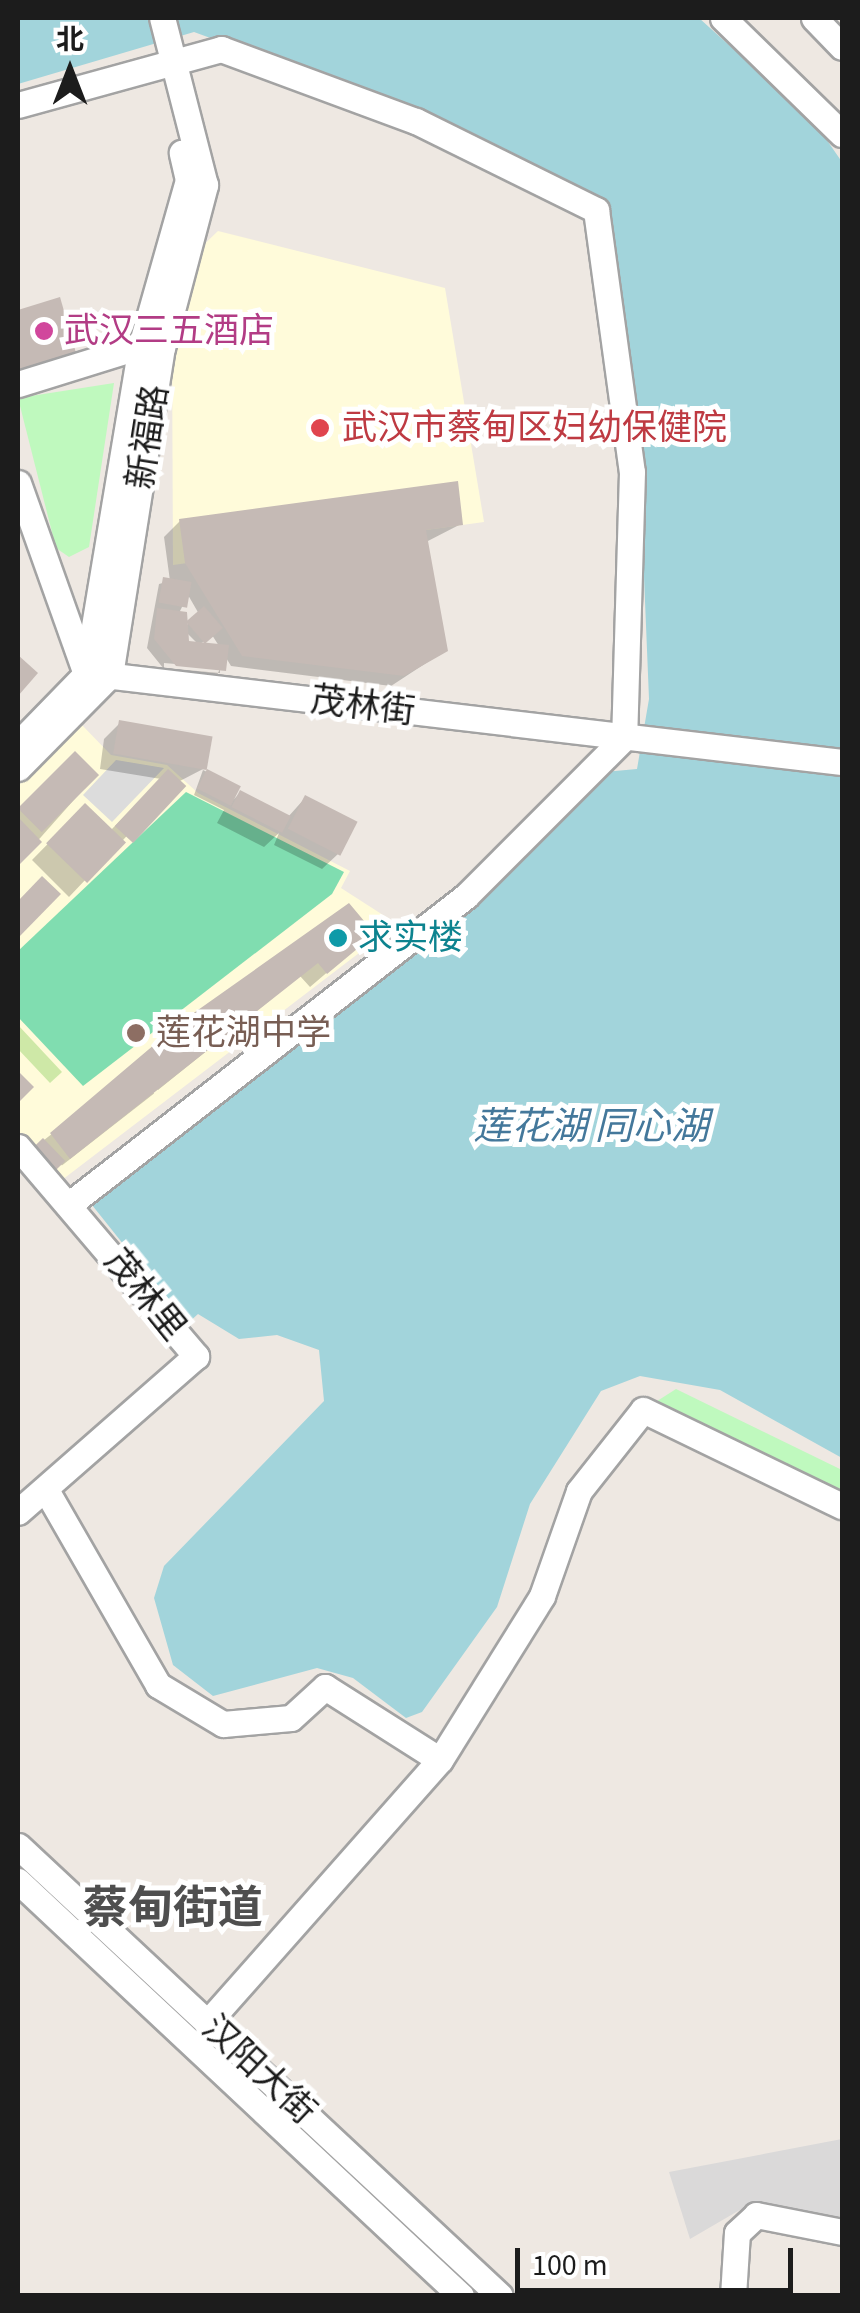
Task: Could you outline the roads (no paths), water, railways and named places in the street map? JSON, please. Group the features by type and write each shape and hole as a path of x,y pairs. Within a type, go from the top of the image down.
{"street":[{"name":"新福路","path":"98,674 162,348 205,186 165,53 150,18"},
{"name":"新福路","path":"98,674 141,346 188,180 162,18"},
{"path":"723,18 842,134"},
{"path":"814,18 842,47"},
{"path":"18,105 165,53 220,49 416,121 596,210 632,472 624,738 466,896 71,1202"},
{"path":"18,384 141,346"},
{"path":"18,483 98,674"},
{"path":"18,744 98,674"},
{"path":"18,768 98,674"},
{"name":"茂林街","path":"98,674 842,762"},
{"name":"茂林里","path":"18,1147 71,1202 196,1356 18,1512"},
{"path":"208,2022 440,1760 542,1596 579,1491 643,1410 842,1506"},
{"path":"46,1490 158,1685 224,1724 292,1718 325,1686 440,1760"},
{"name":"汉阳大街","path":"18,1846 500,2296"},
{"name":"汉阳大街","path":"22,1895 460,2296"},
{"path":"733,2296 736,2233 756,2215 842,2232"}],"water":[{"name":"莲花湖 同心湖","path":"18,18 699,18 815,123 842,162 842,1458 720,1390 640,1376 601,1391 530,1504 497,1607 422,1712 406,1718 353,1678 317,1668 213,1696 173,1665 154,1598 164,1566 324,1401 319,1350 277,1335 239,1339 198,1314 187,1324 92,1205 358,996 604,772 637,769 649,699 639,454 611,215 383,101 194,32 18,84"}],"place":[{"name":"武汉三五酒店","path":"44,331"},
{"name":"武汉市蔡甸区妇幼保健院","path":"320,428"},
{"name":"求实楼","path":"338,938"},
{"name":"莲花湖中学","path":"136,1033"}],"district":[{"name":"蔡甸街道","path":"173,1910"}]}
